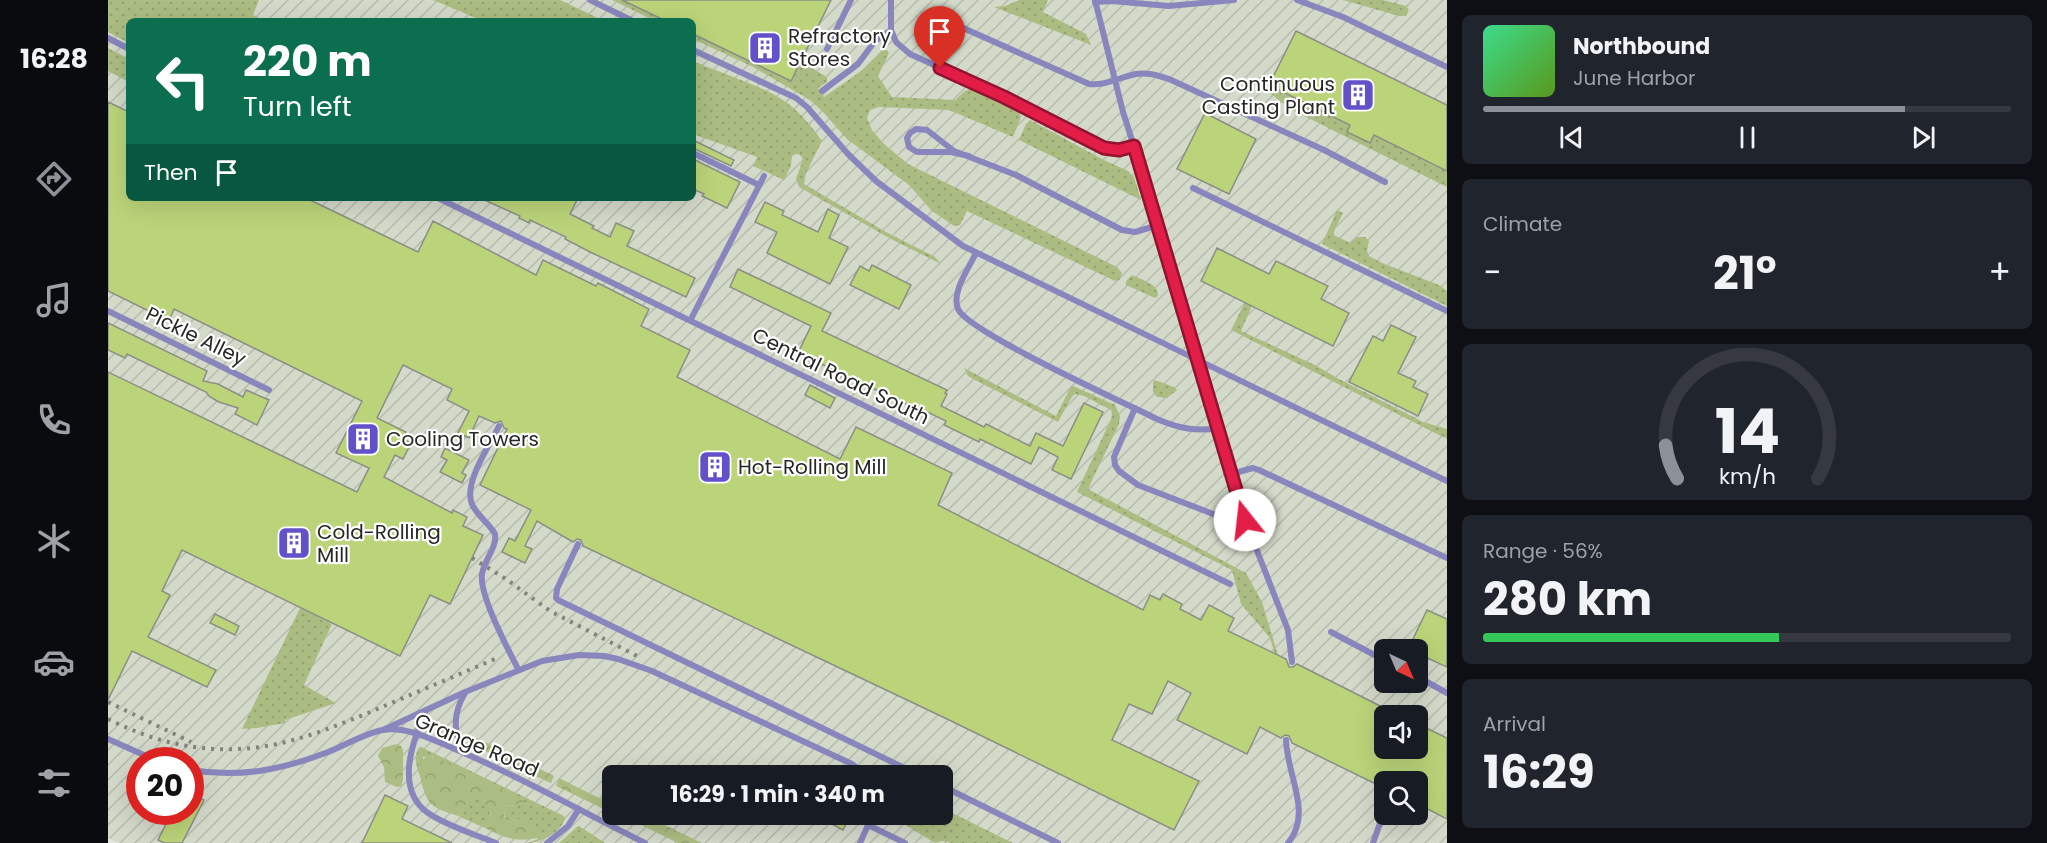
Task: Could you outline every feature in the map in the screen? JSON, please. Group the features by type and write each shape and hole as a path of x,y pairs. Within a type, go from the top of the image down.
{"lane":[{"path":"590,0 627,18"},
{"path":"827,49 850,0"},
{"path":"891,0 891,30 898,45 910,54 1004,97 1104,148 1119,150 1134,146"},
{"path":"1234,0 1169,6 1095,1 1134,146 1244,517 1288,630 1292,662"},
{"path":"1297,0 1343,17 1447,67"},
{"path":"934,15 1084,82 1097,85 1146,74 1169,80 1324,150 1385,182"},
{"path":"822,91 852,69 877,39 891,30"},
{"path":"108,38 126,47"},
{"path":"696,51 796,98 876,181 956,241 976,253 1447,481"},
{"path":"969,156 951,152 917,152 909,147 907,138 913,130 920,128 927,130 951,149 969,156 1016,175 1122,230 1135,232 1159,225"},
{"path":"696,154 759,185"},
{"path":"691,319 764,177"},
{"path":"1192,188 1447,311"},
{"name":"Central Road South","path":"444,201 691,319 949,448 1230,584"},
{"path":"976,253 956,298 958,309 965,318 1011,346 1178,427 1202,431 1218,428"},
{"name":"Pickle Alley","path":"108,311 268,390"},
{"path":"1135,408 1114,457 1115,465 1122,474 1138,485 1226,519 1244,517"},
{"path":"499,426 472,480 470,495 475,510 495,534 494,543 483,571 483,588 518,669"},
{"path":"1231,474 1253,468 1259,470 1447,558"},
{"path":"578,544 557,589 558,600 898,765"},
{"path":"1331,632 1374,655"},
{"path":"383,730 518,669 542,661 579,655 604,656 652,670 853,765"},
{"path":"1428,683 1447,693"},
{"path":"463,752 456,735 455,720 465,692"},
{"path":"426,710 416,734 409,763 411,786 417,801 435,817 496,843"},
{"name":"Grange Road","path":"204,772 234,775 272,770 309,759 383,730 416,734 463,752 517,777 640,842"},
{"path":"108,738 127,747"},
{"path":"1287,740 1288,761 1298,800 1300,820 1288,843"},
{"path":"953,791 1058,843"},
{"path":"547,843 568,826 579,809"},
{"path":"860,843 868,825 905,843"},
{"path":"1373,843 1379,825"}],"shaded area":[{"path":"108,0 1447,0 1447,843 119,843 108,838"}],"green space":[{"path":"108,0 259,0 253,15 260,18 126,18 126,41 108,32"},
{"path":"433,0 560,0 598,18 476,18"},
{"path":"612,0 622,0 660,18 649,18"},
{"path":"1019,0 1048,0 1043,12 1086,34 1091,45 994,7 1005,6"},
{"path":"1343,0 1383,0 1406,6 1409,10 1406,16 1399,16"},
{"path":"696,35 791,81 801,62 827,77 827,82 818,88 824,97 864,69 885,48 889,53 878,76 892,97 955,100 970,89 1019,112 1021,117 1013,137 949,110 879,107 870,110 867,118 872,130 884,144 908,164 1117,267 1122,273 1119,280 1115,281 967,211 960,225 954,226 932,211 909,185 847,139 810,100 751,66 696,40"},
{"path":"108,48 126,57 126,80 108,71"},
{"path":"696,62 766,91 792,107 822,141 806,173 804,184 886,232 935,257 941,264 891,239 799,187 796,179 803,159 799,154 792,155 791,166 784,180 753,166 757,157 696,135"},
{"path":"1269,85 1350,125 1370,143 1374,135 1447,171 1447,187 1292,110 1267,91"},
{"path":"1030,120 1128,171 1134,177 1141,200 1019,140"},
{"path":"1337,210 1343,213 1334,235 1350,243 1357,237 1365,237 1369,241 1367,251 1369,256 1439,285 1447,291 1447,306 1322,244"},
{"path":"1132,275 1153,285 1158,296 1155,298 1126,285 1126,281"},
{"path":"1245,302 1252,306 1241,331 1315,365 1423,422 1447,429 1447,439 1231,330"},
{"path":"964,368 1056,416 1073,386 1115,405 1120,416 1119,424 1088,489 1246,573 1262,602 1278,655 1275,654 1270,638 1241,604 1232,570 1077,492 1111,419 1111,410 1084,396 1075,394 1058,422 973,379 968,376"},
{"path":"1155,380 1177,390 1167,398 1157,397 1153,392"},
{"path":"300,608 332,624 304,685 336,703 285,720 285,723 242,729"},
{"path":"476,738 522,760 518,766 514,766 476,746"},
{"path":"396,744 403,750 403,780 401,786 397,787 385,782 384,767 378,756 382,748"},
{"path":"421,747 564,816 563,824 549,836 527,843 538,839 522,818 509,822 505,819 504,812 507,807 523,803 432,757 423,757 420,774 424,786 419,772 416,762 417,752"},
{"path":"427,756 453,764 523,799 523,803 507,807 504,817 509,822 528,818 540,833 540,837 526,840 512,838 485,828 491,812 485,802 479,799 468,801 458,816 431,804 423,790 420,778 420,762"},
{"path":"530,764 554,776 551,783 526,772"},
{"path":"559,778 602,799 602,808 556,786"},
{"path":"476,798 489,806 490,813 485,828 458,816 468,801"},
{"path":"953,813 1013,843 942,841 935,843 905,825 953,825"},
{"path":"641,825 665,825 702,843 678,843"},
{"path":"579,826 605,843 559,843"}],"building":[{"name":"Refractory Stores","path":"622,0 831,0 791,81 696,35 696,18 660,18"},
{"name":"Continuous Casting Plant","path":"1296,31 1447,105 1447,171 1374,135 1370,143 1347,132 1350,125 1269,85"},
{"name":"Hot-Rolling Mill","path":"108,102 126,111 126,201 312,201 418,252 433,221 536,275 543,260 596,286 598,283 649,309 641,326 690,350 677,377 840,459 856,427 952,473 938,505 1143,610 1150,595 1160,600 1163,594 1182,604 1180,609 1201,620 1209,605 1234,618 1228,631 1286,659 1289,667 1297,664 1378,705 1374,705 1374,759 1428,759 1428,729 1447,738 1447,819 1428,809 1428,771 1374,771 1374,783 1292,743 1289,736 1285,735 1281,738 1260,727 1247,754 1177,720 1191,693 1168,681 1152,714 1129,704 1112,740 1199,781 1174,830 583,546 581,540 577,539 573,542 537,521 525,546 532,549 525,563 502,552 509,538 515,541 531,510 480,485 507,429 501,421 495,423 479,416 469,438 458,433 469,411 447,400 452,389 403,365 377,418 406,432 403,439 411,443 403,459 395,455 384,477 452,513 453,510 467,517 463,526 483,535 450,604 430,595 400,656 182,550 162,591 170,595 148,637 216,670 207,687 132,651 108,700 108,372 357,492 369,468 336,453 362,401 174,309 169,321 108,291"},
{"path":"1205,113 1256,139 1229,194 1177,169"},
{"path":"696,141 734,160 731,166 696,149"},
{"path":"696,160 740,182 727,208 702,196 704,194 696,190"},
{"path":"487,201 576,201 570,214 610,237 616,223 634,231 627,246 695,278 686,297 590,252 565,239 566,237 530,220 529,223 519,218 520,216"},
{"path":"765,202 784,211 782,215 818,232 828,209 839,215 829,238 848,247 830,284 767,253 777,232 755,222"},
{"path":"1217,248 1269,274 1276,261 1328,286 1321,299 1349,313 1333,346 1201,281"},
{"path":"872,265 911,285 899,309 850,285 860,266 869,271"},
{"path":"738,269 831,313 822,331 947,390 941,406 984,427 986,424 1030,446 1036,433 1063,446 1084,403 1103,412 1071,479 1052,470 1058,457 1039,447 1031,464 980,439 979,442 944,425 946,421 909,403 908,405 798,353 811,326 730,287"},
{"path":"108,323 207,371 203,381 218,384 243,397 246,390 269,400 257,425 235,414 238,408 219,402 206,392 127,354 125,358 108,350"},
{"path":"1391,325 1416,337 1398,373 1416,381 1413,387 1428,394 1418,416 1349,382 1373,336 1383,341"},
{"path":"810,385 835,398 830,408 805,395"},
{"path":"445,448 469,460 462,473 466,475 462,483 440,472 447,460 441,457"},
{"path":"1427,610 1447,619 1447,667 1428,658 1428,639 1413,639"},
{"path":"215,614 239,626 235,635 210,623"},
{"path":"385,795 408,806 402,819 452,843 362,843"},
{"path":"166,825 191,825 182,843 164,843 158,840"},
{"path":"834,825 846,825 843,830"}],"railway":[{"path":"472,558 550,611 639,657"},
{"path":"108,719 154,738 186,746 219,749 253,748 287,742 336,726 495,659"},
{"path":"108,702 191,742"}],"place":[{"name":"Refractory Stores","path":"765,48"},
{"name":"Continuous Casting Plant","path":"1358,95"},
{"name":"Cooling Towers","path":"363,439"},
{"name":"Hot-Rolling Mill","path":"715,467"},
{"name":"Cold-Rolling Mill","path":"294,543"}],"route":[{"path":"940,68 1004,97 1104,148 1119,150 1134,146 1165,244 1245,520"}]}
